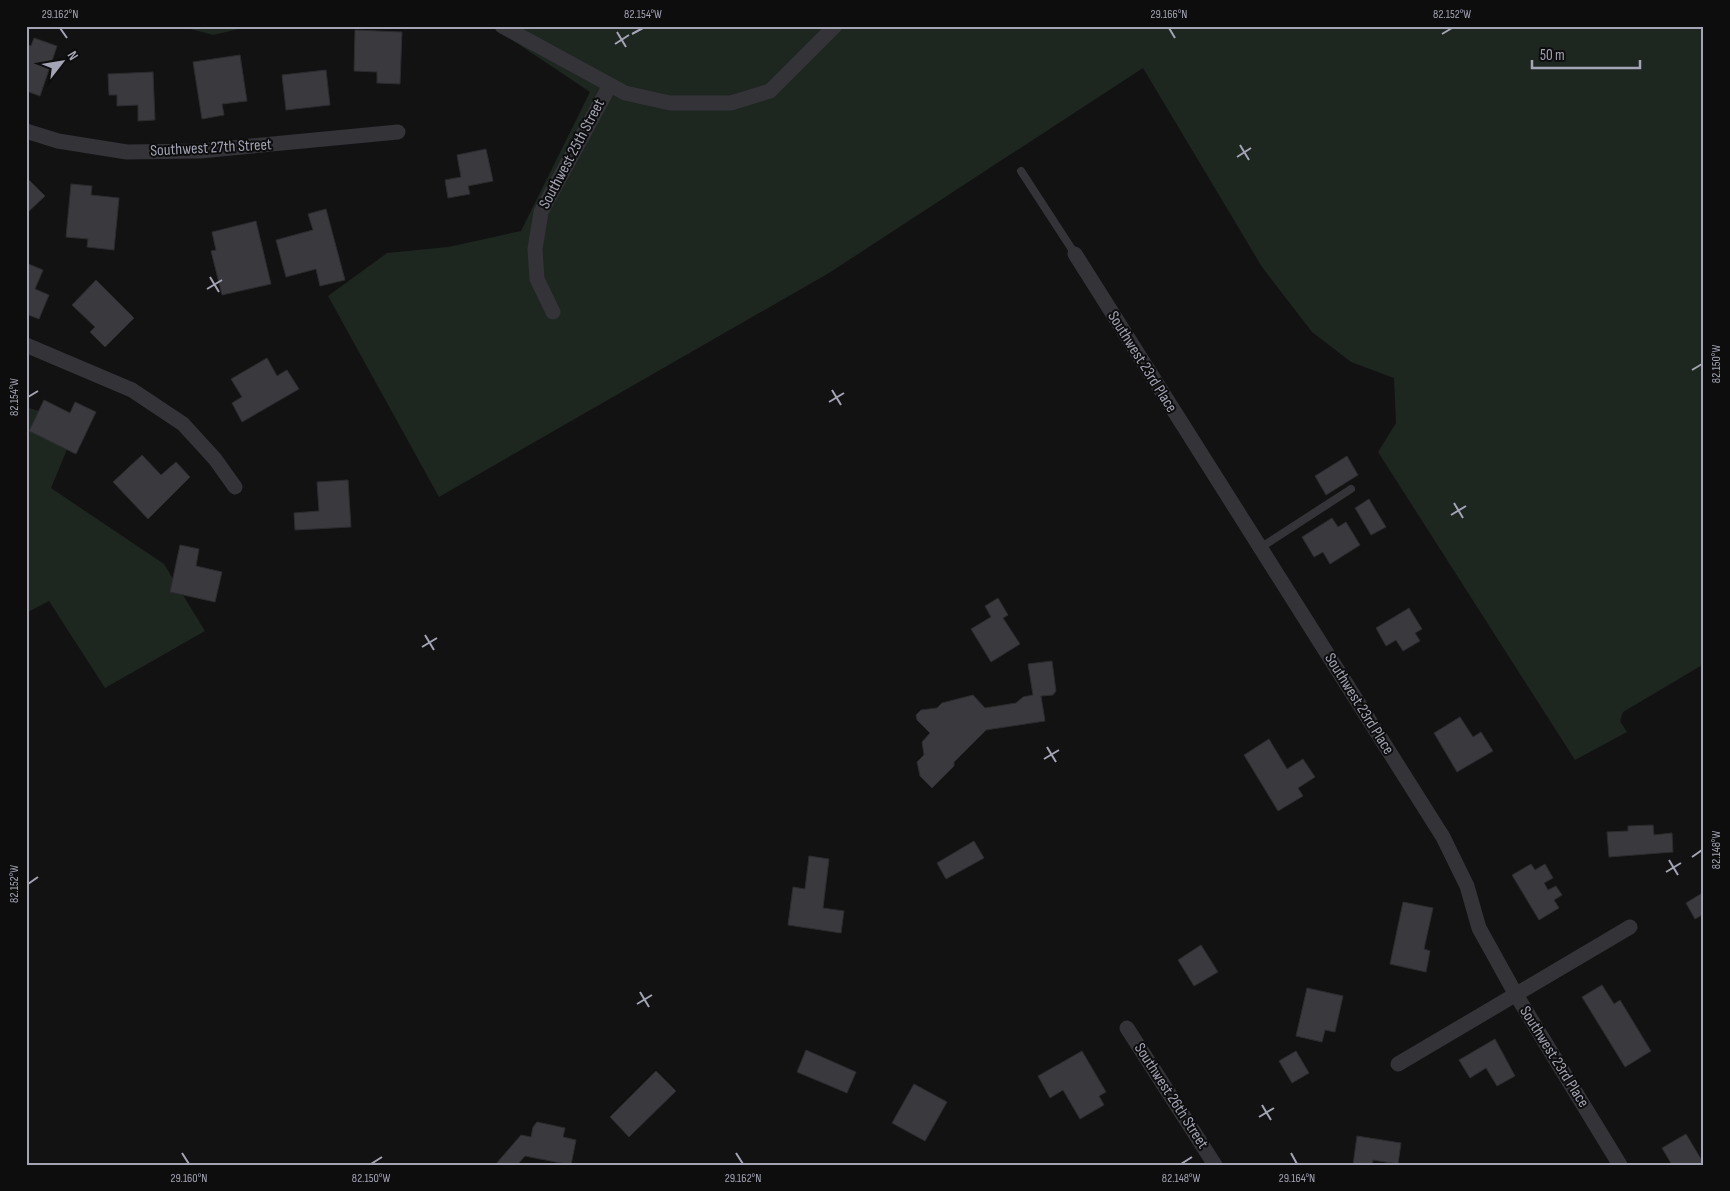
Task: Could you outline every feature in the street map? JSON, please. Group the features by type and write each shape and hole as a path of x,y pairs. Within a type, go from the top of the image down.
{"street":[{"path":"502,26 625,93 670,103 731,103 770,91 835,26"},
{"name":"Southwest 25th Street","path":"552,312 538,279 535,249 541,212 610,84"},
{"name":"Southwest 27th Street","path":"26,131 58,141 128,152 200,151 398,132"},
{"name":"Southwest 23rd Place","path":"1075,254 1443,837 1467,886 1479,928 1515,993 1620,1165"},
{"path":"26,345 132,390 183,424 215,459 235,487"},
{"path":"1398,1064 1515,993 1630,927"},
{"name":"Southwest 26th Street","path":"1127,1028 1214,1165"}],"lane":[{"path":"1021,171 1075,254"},
{"path":"1260,548 1351,489"}],"shaded area":[{"path":"179,26 252,26 213,35"},
{"path":"485,26 1703,26 1704,664 1623,712 1620,721 1627,732 1575,760 1378,452 1396,423 1394,378 1351,362 1312,332 1262,267 1143,68 829,273 439,497 328,296 387,253 448,247 521,231 590,92 494,28"},
{"path":"26,407 78,423 51,488 164,564 205,631 105,688 49,601 26,613"}],"building":[{"path":"355,30 402,32 400,84 377,83 377,72 354,71"},
{"path":"34,38 57,46 40,96 26,91 26,44 31,46"},
{"path":"240,55 247,101 222,104 224,115 202,119 193,62"},
{"path":"326,70 330,105 286,110 282,75"},
{"path":"153,72 155,120 138,121 138,105 117,106 117,95 109,95 108,74"},
{"path":"486,149 493,181 468,186 470,194 448,198 445,180 461,177 457,155"},
{"path":"26,177 45,196 26,214"},
{"path":"71,184 92,186 91,195 119,198 114,250 87,247 88,239 66,237"},
{"path":"326,209 345,280 320,286 316,269 286,277 276,240 313,230 308,214"},
{"path":"256,221 271,284 222,295 211,251 216,250 212,232"},
{"path":"26,263 43,270 35,289 49,295 39,319 26,314"},
{"path":"96,280 134,318 105,347 90,332 95,327 72,305"},
{"path":"267,358 277,376 287,370 299,389 242,422 232,403 242,397 231,379"},
{"path":"44,400 70,413 75,402 96,412 76,454 29,431"},
{"path":"142,455 161,475 176,462 190,477 148,519 113,482"},
{"path":"1347,456 1358,475 1326,495 1315,476"},
{"path":"348,480 351,527 295,530 294,513 319,511 317,482"},
{"path":"1369,499 1386,527 1371,535 1355,508"},
{"path":"1332,518 1338,527 1346,522 1360,545 1330,564 1323,552 1314,557 1302,537"},
{"path":"180,545 199,549 196,566 222,572 215,602 170,592"},
{"path":"998,598 1008,615 1003,618 1020,644 991,662 971,629 991,617 985,606"},
{"path":"1409,608 1422,629 1415,633 1420,641 1403,651 1396,640 1386,646 1376,628"},
{"path":"1052,661 1056,691 1053,695 1041,696 1045,721 986,730 954,762 954,766 932,788 920,776 917,762 924,755 922,742 930,733 917,720 916,715 921,710 937,708 942,703 973,695 985,708 1016,703 1023,697 1033,695 1028,664"},
{"path":"1460,717 1473,737 1481,732 1493,751 1457,772 1434,733"},
{"path":"1269,739 1287,769 1303,759 1315,777 1298,788 1303,796 1278,811 1244,755"},
{"path":"1653,825 1654,835 1672,833 1673,852 1609,857 1607,832 1628,831 1628,826"},
{"path":"974,841 984,858 946,879 937,863"},
{"path":"809,856 829,859 823,908 844,911 841,933 788,925 793,887 805,889"},
{"path":"1531,864 1535,870 1545,864 1553,878 1544,883 1548,890 1556,886 1562,895 1554,900 1559,908 1539,920 1512,875"},
{"path":"1704,892 1704,914 1695,919 1686,903"},
{"path":"1403,902 1433,908 1424,949 1430,951 1426,972 1390,964"},
{"path":"1201,945 1218,972 1194,986 1178,960"},
{"path":"1602,985 1614,1004 1620,1000 1651,1051 1625,1067 1582,997"},
{"path":"1307,988 1343,996 1335,1032 1325,1030 1322,1042 1296,1036"},
{"path":"1495,1039 1515,1076 1497,1086 1486,1068 1470,1078 1459,1060"},
{"path":"806,1050 856,1072 847,1093 797,1072"},
{"path":"1082,1051 1106,1092 1099,1096 1104,1105 1080,1119 1063,1090 1050,1098 1038,1076"},
{"path":"1296,1051 1309,1073 1292,1083 1279,1061"},
{"path":"656,1071 676,1091 629,1137 610,1117"},
{"path":"914,1084 947,1102 925,1141 892,1123"},
{"path":"537,1122 565,1128 563,1137 576,1140 571,1165 525,1156 517,1165 495,1165 521,1135 531,1137 533,1127"},
{"path":"1686,1134 1704,1165 1672,1165 1662,1148"},
{"path":"1357,1136 1401,1143 1398,1164 1373,1160 1372,1165 1353,1165"}]}
